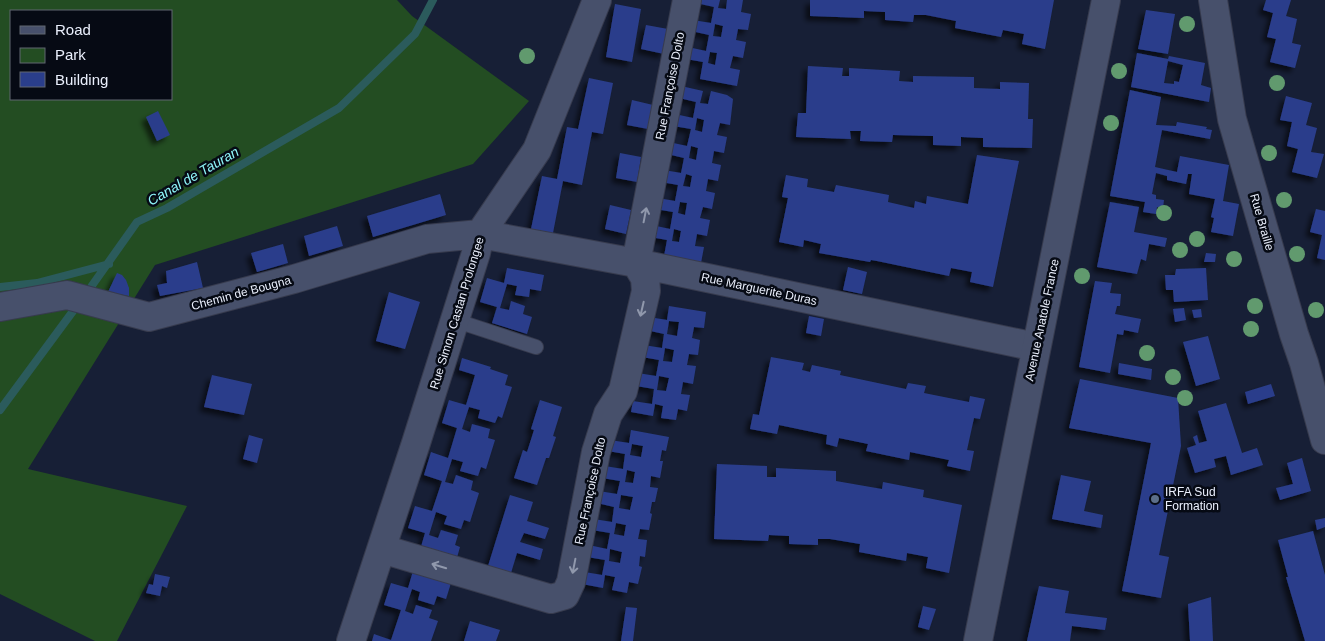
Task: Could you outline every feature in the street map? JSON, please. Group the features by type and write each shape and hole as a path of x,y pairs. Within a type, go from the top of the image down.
{"street":[{"name":"Rue Simon Castan Prolongee","path":"351,641 476,253 480,234 537,150 597,0"},
{"name":"Rue Françoise Dolto","path":"382,549 551,599 565,595 571,582 596,452 608,414 623,391 646,291 645,278 636,263 687,0"},
{"name":"Avenue Anatole France","path":"978,641 1106,0"},
{"name":"Rue Braille","path":"1213,0 1232,119 1294,334 1314,360 1325,440"},
{"name":"Rue Marguerite Duras","path":"480,234 636,263 1036,347"},
{"name":"Chemin de Bougna","path":"0,307 67,296 149,317 294,279 427,239 480,234"}],"lane":[{"path":"454,320 536,347"}],"green space":[{"path":"0,0 397,0 412,16 529,101 473,164 155,265 28,469 187,506 117,641 95,641 0,594"}],"building":[{"path":"697,0 720,0 718,8 726,9 727,0 743,0 741,12 751,14 748,30 738,29 736,40 746,42 743,58 733,56 730,68 740,70 737,86 700,79 703,62 686,59 688,47 706,51 709,35 691,31 693,20 711,23 714,7 696,3","holes":["715,24 723,26 721,37 713,36","710,52 717,53 715,65 708,63"]},
{"path":"810,0 1054,0 1045,49 1022,44 1024,34 1003,30 1001,37 955,28 956,21 926,15 914,15 913,22 885,20 885,12 864,11 864,18 810,16"},
{"path":"1266,0 1291,0 1286,16 1297,19 1292,43 1301,45 1295,68 1270,62 1276,39 1267,37 1273,13 1263,10"},
{"path":"615,4 641,9 632,62 606,57"},
{"path":"1146,10 1175,14 1168,54 1138,49"},
{"path":"646,25 668,29 664,54 641,49"},
{"path":"1137,53 1168,59 1169,56 1205,63 1201,85 1211,88 1209,102 1131,87","holes":["1168,61 1183,65 1179,82 1174,81 1174,84 1164,83"]},
{"path":"808,66 843,68 842,76 849,76 849,68 900,71 899,81 913,82 913,76 974,77 974,88 1000,89 1000,82 1029,83 1028,119 1033,119 1032,148 983,147 983,138 961,137 961,146 933,145 933,136 893,135 892,142 860,141 861,131 850,131 851,139 796,137 798,113 806,113"},
{"path":"589,78 613,83 603,134 592,132 582,185 563,181 553,233 531,229 542,176 557,179 567,127 578,129"},
{"path":"681,86 703,91 700,103 708,104 711,91 727,95 733,99 730,125 720,123 717,135 727,137 724,153 714,151 712,163 721,165 718,181 708,179 706,191 715,193 712,209 703,207 700,218 710,220 707,236 697,234 695,246 704,247 701,263 664,256 667,240 650,237 652,225 670,229 673,212 655,209 658,198 675,201 678,185 661,182 664,170 681,173 684,158 667,154 669,142 687,146 691,129 673,126 675,114 693,118 696,102 679,98","holes":["697,118 704,120 702,132 695,130","691,146 698,148 696,160 689,158","686,174 692,176 690,187 683,186","680,202 687,203 685,215 678,213","674,229 681,231 679,242 672,241"]},
{"path":"1130,90 1161,97 1156,125 1176,126 1177,122 1207,127 1206,129 1212,130 1210,139 1162,130 1155,167 1177,172 1180,156 1229,165 1223,201 1239,204 1233,236 1211,232 1214,218 1211,217 1215,199 1189,194 1192,174 1188,174 1186,184 1167,180 1167,176 1156,173 1152,194 1156,195 1156,199 1164,200 1163,208 1157,207 1156,214 1143,212 1145,202 1110,196"},
{"path":"1286,96 1312,103 1306,125 1317,128 1311,152 1324,154 1317,178 1292,172 1298,149 1287,146 1292,122 1280,120"},
{"path":"632,100 653,105 648,129 627,125"},
{"path":"158,111 170,135 157,141 146,117"},
{"path":"620,153 641,157 637,182 616,178"},
{"path":"977,155 1019,161 993,287 970,282 972,272 951,268 949,276 877,261 871,260 870,262 819,253 821,244 804,240 803,247 779,242 788,198 782,197 786,175 808,179 807,187 834,192 836,185 889,195 888,202 914,208 915,201 926,204 927,196 968,204"},
{"path":"440,194 446,215 373,237 367,216"},
{"path":"1110,202 1139,207 1134,232 1167,238 1165,247 1149,244 1146,261 1141,259 1137,274 1097,267"},
{"path":"610,205 631,210 626,234 605,229"},
{"path":"1316,209 1325,211 1325,260 1317,258 1322,235 1310,232"},
{"path":"337,226 343,246 309,256 304,236"},
{"path":"283,244 288,263 257,272 251,253"},
{"path":"1206,253 1216,254 1215,262 1204,262"},
{"path":"197,262 203,288 160,296 157,285 167,283 166,271"},
{"path":"848,267 867,272 862,294 843,290"},
{"path":"507,268 544,275 541,291 530,289 529,297 515,295 517,286 507,284 500,308 509,310 511,301 525,306 523,314 532,317 527,334 492,323 497,307 480,302 487,278 504,283"},
{"path":"1206,268 1208,300 1174,302 1173,290 1166,290 1165,275 1175,275 1176,269"},
{"path":"117,273 126,280 129,296 108,292"},
{"path":"1095,281 1112,283 1110,293 1121,294 1120,306 1117,306 1115,314 1141,319 1138,333 1124,330 1123,335 1117,334 1110,373 1079,367"},
{"path":"389,292 420,302 405,349 376,341"},
{"path":"669,306 706,312 704,328 694,327 692,338 700,340 698,355 689,354 687,365 696,366 693,384 683,382 681,394 690,395 687,411 678,409 676,420 661,418 663,406 655,404 653,416 631,412 633,401 652,404 654,389 636,386 638,373 656,376 659,360 642,357 644,345 662,348 664,334 646,330 649,317 667,320","holes":["669,321 679,322 677,336 667,334","665,348 674,350 672,362 663,361","659,376 669,378 666,391 657,390"]},
{"path":"1184,308 1186,320 1175,322 1173,309"},
{"path":"1201,309 1202,317 1194,318 1192,310"},
{"path":"809,316 824,319 821,336 806,333"},
{"path":"1208,336 1220,379 1196,386 1183,342"},
{"path":"771,357 804,363 802,370 810,372 812,365 841,371 840,375 906,389 908,383 926,386 924,393 969,402 970,396 985,399 980,419 974,418 967,450 974,451 970,471 947,466 949,460 910,452 909,460 866,451 868,444 839,438 837,447 826,444 827,435 779,425 777,434 750,429 753,414 759,415"},
{"path":"462,358 491,367 490,369 508,375 505,385 512,387 502,418 498,416 495,423 478,418 480,410 469,407 462,429 470,432 472,424 490,429 488,438 495,440 486,469 481,467 478,476 460,471 463,462 452,459 445,482 453,484 456,475 473,481 471,490 479,493 470,522 464,520 461,529 444,524 447,516 436,512 429,535 438,538 441,530 458,535 455,545 460,547 456,561 420,550 425,533 408,528 415,506 432,511 442,481 424,475 431,452 448,458 457,428 442,423 449,400 466,405 475,375 459,370"},
{"path":"1119,363 1152,369 1151,380 1118,374"},
{"path":"212,375 252,384 244,415 204,407"},
{"name":"IRFA Sud Formation","path":"1080,379 1178,398 1181,446 1159,555 1169,557 1161,598 1122,591 1151,443 1069,428"},
{"path":"1271,384 1275,396 1248,404 1245,392"},
{"path":"540,400 562,407 553,436 556,437 549,458 546,458 537,485 514,478 523,450 527,452 534,430 531,429"},
{"path":"1226,403 1242,453 1257,448 1263,465 1231,475 1226,456 1214,459 1216,467 1195,473 1187,448 1196,445 1193,437 1197,435 1199,443 1207,441 1198,411"},
{"path":"631,430 669,437 666,451 662,450 660,461 663,461 660,478 651,476 650,487 658,488 655,502 652,502 649,530 640,529 638,539 647,540 645,557 640,556 639,566 642,567 638,584 629,582 627,593 612,590 615,577 605,575 603,588 582,584 585,572 602,575 605,560 587,557 589,545 607,549 610,533 592,530 594,519 612,522 614,507 597,503 599,491 617,494 620,481 602,478 605,466 623,469 625,454 608,451 610,440 629,443","holes":["632,444 643,446 641,457 630,455","627,470 635,472 633,483 625,482","621,495 633,497 630,510 619,508","616,523 626,525 624,536 614,534","610,549 622,552 620,563 609,561"]},
{"path":"249,435 263,439 257,463 243,459"},
{"path":"1302,458 1311,491 1280,500 1276,488 1293,484 1287,463"},
{"path":"717,464 767,466 767,477 776,477 776,468 836,471 836,481 882,489 883,482 924,490 923,497 962,505 949,573 926,568 928,557 907,553 906,561 859,552 860,544 830,539 818,539 818,545 789,544 789,536 769,535 768,541 714,539"},
{"path":"1061,475 1091,481 1084,511 1103,515 1101,528 1052,519"},
{"path":"510,495 533,502 527,521 549,528 545,539 524,533 520,542 543,549 540,560 517,553 511,573 488,566"},
{"path":"1325,518 1325,527 1317,530 1315,520"},
{"path":"1313,531 1325,575 1325,641 1305,641 1286,577 1288,577 1278,540"},
{"path":"413,571 451,583 446,599 437,596 434,605 418,600 420,592 412,589 405,611 413,614 416,605 432,610 429,618 438,621 431,641 372,641 374,634 391,640 401,610 384,605 391,583 408,588"},
{"path":"155,574 170,577 167,588 162,586 160,596 146,593 149,584 153,585"},
{"path":"1039,586 1069,591 1065,613 1107,618 1105,630 1072,626 1070,641 1027,641"},
{"path":"1211,597 1213,641 1190,641 1188,604"},
{"path":"923,606 936,609 929,630 918,627"},
{"path":"626,607 637,608 633,641 621,641"},
{"path":"470,621 500,630 496,641 464,641"}],"waterway":[{"name":"Canal de Tauran","path":"86,294 137,222 167,208 339,108 415,34 433,0"},
{"path":"0,287 37,283 109,264"},
{"name":"Canal de Tauran","path":"0,410 79,303"}],"place":[{"name":"IRFA Sud Formation","path":"1155,499"}]}
